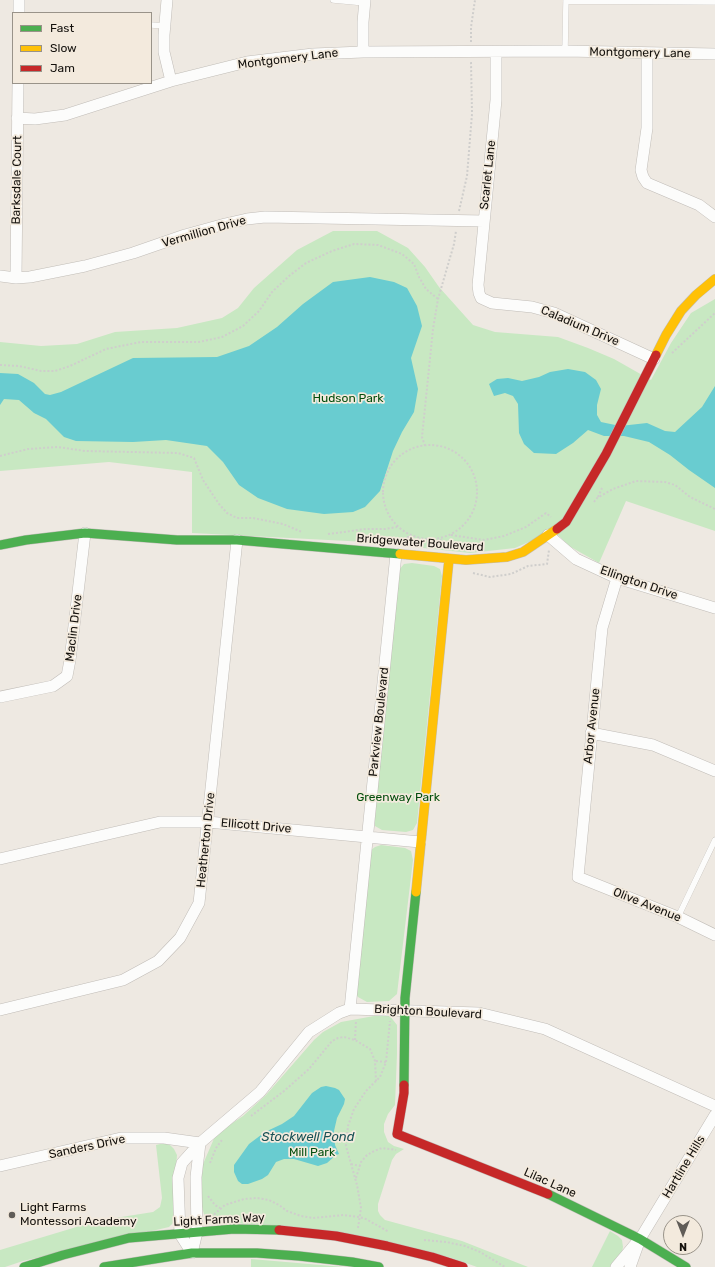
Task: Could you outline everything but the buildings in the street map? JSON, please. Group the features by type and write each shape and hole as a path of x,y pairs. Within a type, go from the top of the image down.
{"street":[{"path":"19,0 19,12"},
{"path":"167,0 164,52 171,81"},
{"path":"363,52 365,2"},
{"name":"Montgomery Lane","path":"17,118 35,119 65,115 171,81 247,62 313,54 363,52 565,51 715,54"},
{"name":"Scarlet Lane","path":"481,298 478,285 496,100 496,52"},
{"path":"646,53 647,128 642,163 643,177 647,183 699,205 715,218"},
{"name":"Barksdale Court","path":"16,278 18,84"},
{"name":"Vermillion Drive","path":"0,276 16,278 44,275 85,266 133,253 218,226 247,219 265,217 484,221"},
{"name":"Bridgewater Boulevard","path":"0,545 26,540 85,534 177,540 237,540 466,560 507,557 523,552 566,522 606,454 666,335 681,311 715,278"},
{"name":"Caladium Drive","path":"481,298 492,303 532,307 554,313 654,359"},
{"name":"Maclin Drive","path":"0,697 52,686 67,676 85,534"},
{"name":"Ellington Drive","path":"548,535 576,559 617,578 715,608"},
{"name":"Heatherton Drive","path":"0,1010 123,980 158,960 180,938 198,903 208,822 237,540"},
{"name":"Parkview Boulevard","path":"350,1009 396,554"},
{"path":"404,1010 449,559"},
{"name":"Arbor Avenue","path":"578,877 602,628 617,578"},
{"path":"591,733 653,745 715,771"},
{"name":"Ellicott Drive","path":"0,859 160,822 208,822 420,842"},
{"name":"Olive Avenue","path":"578,877 678,917 715,935"},
{"name":"Brighton Boulevard","path":"180,1234 178,1178 182,1163 200,1143 260,1092 309,1032 339,1013 350,1009 479,1013 545,1029 715,1106"},
{"name":"Lilac Lane","path":"404,1010 404,1093 397,1134 540,1190 640,1239 686,1267"},
{"name":"Hartline Hills","path":"616,1267 640,1239 715,1115"},
{"name":"Sanders Drive","path":"0,1166 121,1138 164,1138 200,1143"},
{"path":"192,1253 197,1232 196,1177 200,1143"},
{"name":"Light Farms Way","path":"24,1267 62,1254 129,1238 234,1229 287,1230 356,1240 432,1257 463,1267"},
{"path":"180,1234 192,1253"},
{"name":"Hartline Hills","path":"630,1267 640,1239"},
{"path":"104,1267 192,1253 257,1253 299,1256 352,1262 379,1267"}],"lane":[{"path":"333,0 365,2"},
{"path":"565,51 566,0 715,2"},
{"path":"152,25 165,26"},
{"path":"678,917 715,840"}],"path":[{"path":"0,365 19,366 41,371 55,371 106,350 141,342 198,342 222,337 243,326 259,311 272,292 306,263 332,251 354,244 378,245 402,254 414,264 426,289 438,300"},
{"path":"670,356 678,346 715,313"},
{"path":"321,534 397,527 408,534 430,539 441,538 448,534 451,535 463,526 472,515 476,501 477,486 473,473 464,461 453,452 440,447 425,446 410,450 398,458 388,470 383,485 383,500 388,515 397,527"},
{"path":"0,456 28,449 58,447 85,451 178,453 194,458 203,480 227,513 237,518 253,518 283,524 308,533"},
{"path":"356,1019 356,1040"},
{"path":"356,1240 361,1208 346,1146 348,1126 354,1109 366,1091 380,1077 386,1062 390,1020"},
{"path":"250,1116 284,1092 309,1069 334,1039 344,1037 356,1040 370,1049 375,1061 376,1082"},
{"path":"375,1061 386,1062"},
{"path":"208,1168 214,1152 224,1138"},
{"path":"355,1179 361,1162 367,1155 382,1148 396,1150"},
{"path":"351,1164 360,1166"},
{"path":"208,1195 210,1200 221,1209"}],"green space":[{"name":"Hudson Park","path":"333,231 377,231 408,248 425,267 439,287 473,325 495,332 558,337 614,359 651,380 671,343 691,313 715,299 715,531 626,501 599,563 569,546 554,531 515,548 470,553 367,542 192,533 192,472 109,462 0,471 0,342 41,346 77,344 115,332 177,328 222,318 238,308 254,288 297,250"},
{"name":"Greenway Park","path":"412,563 434,566 440,569 442,576 417,823 413,830 406,832 382,830 375,826 374,820 398,571 404,564"},
{"path":"381,845 405,848 411,851 413,860 397,994 389,1001 367,1002 358,997 355,992 370,851"},
{"name":"Mill Park","path":"374,1016 390,1016 397,1025 395,1105 388,1114 384,1124 384,1132 388,1142 394,1146 404,1149 396,1154 392,1160 378,1204 378,1211 380,1215 385,1220 462,1241 528,1267 477,1267 449,1257 238,1223 206,1222 202,1207 201,1184 203,1164 216,1134 243,1116 266,1095 314,1040 323,1032 341,1022"},
{"path":"164,1143 170,1145 177,1155 176,1218 169,1227 0,1267 0,1250 83,1225 153,1212 160,1207 162,1198 156,1145"},
{"path":"610,1231 622,1240 622,1252 610,1267 592,1267"},
{"path":"251,1259 344,1267 251,1267"}],"water":[{"path":"370,277 394,282 407,288 417,306 422,326 411,358 418,389 414,412 393,451 380,491 365,507 353,512 324,514 287,509 258,498 239,485 223,462 207,446 166,440 133,442 76,441 64,437 46,419 34,413 19,400 4,399 0,405 0,373 18,374 34,383 45,394 50,395 61,392 133,358 217,357 249,346 277,327 303,304 333,282"},
{"path":"568,369 585,372 596,380 601,389 597,405 597,415 601,422 620,426 647,423 665,431 675,432 702,407 715,386 715,488 670,455 649,442 624,436 604,436 588,430 573,443 556,454 534,453 524,444 519,433 518,404 513,396 505,393 494,396 489,384 497,379 508,378 522,381 539,377 550,372"},
{"name":"Stockwell Pond","path":"326,1086 339,1090 345,1099 337,1118 334,1131 335,1145 339,1154 327,1163 318,1166 294,1159 284,1159 276,1162 268,1175 262,1179 248,1184 242,1184 238,1181 234,1172 234,1165 249,1144 265,1132 282,1124 294,1116 312,1093 321,1087"}],"traffic: fast":[{"path":"0,545 26,540 85,533 177,540 237,540 400,554"},
{"path":"404,1085 405,998 416,892"},
{"path":"548,1194 640,1239 686,1267"},
{"path":"24,1267 129,1238 234,1229 279,1230"},
{"path":"104,1267 192,1253 257,1253 299,1256 352,1262 379,1267"}],"traffic: slow":[{"path":"656,355 681,311 696,295 715,279"},
{"path":"400,554 466,560 507,557 523,552 557,529"},
{"path":"416,892 449,559"}],"traffic: jam":[{"path":"557,529 566,522 606,454 656,355"},
{"path":"404,1085 397,1134 548,1194"},
{"path":"279,1230 336,1236 387,1246 432,1257 463,1267"}],"place":[{"name":"Light Farms Montessori Academy","path":"12,1215"}]}
